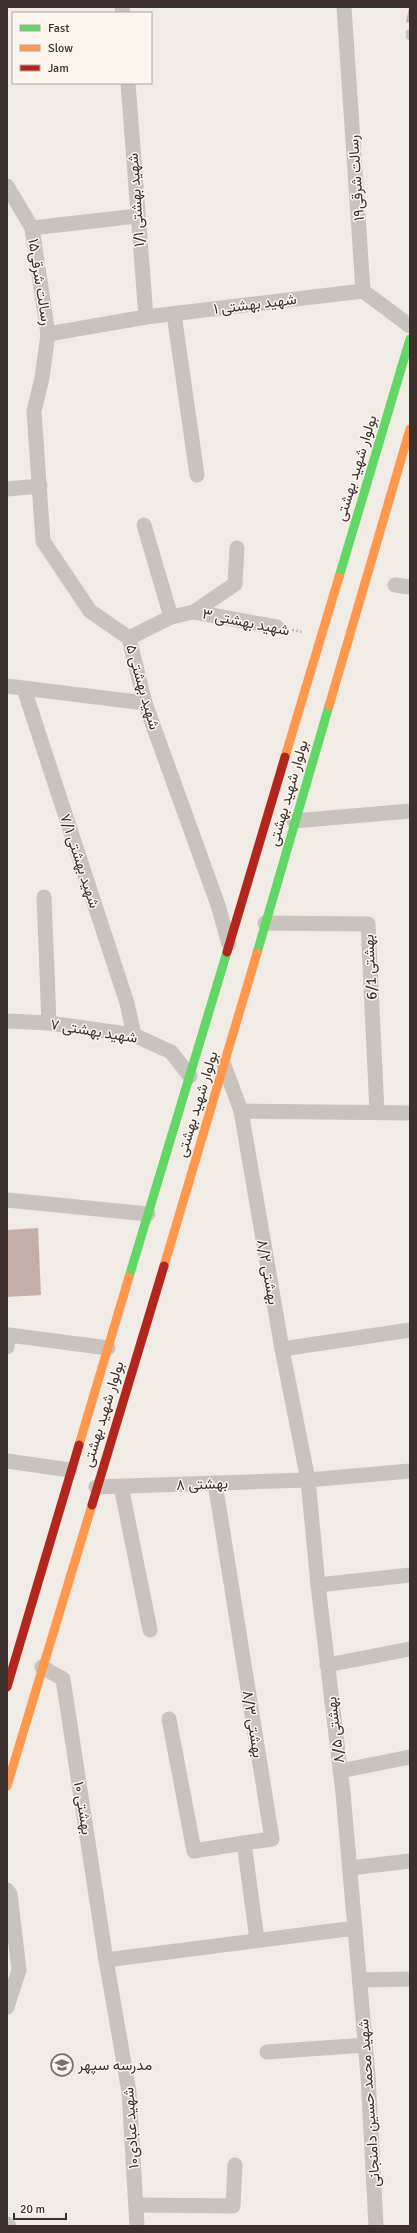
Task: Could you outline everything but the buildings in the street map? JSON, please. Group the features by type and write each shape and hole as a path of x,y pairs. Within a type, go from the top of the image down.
{"main road":[{"name":"بولوار شهید بهشتی","path":"7,1687 70,1470 190,1076 410,339"},
{"path":"384,426 404,432"},
{"name":"بولوار شهید بهشتی","path":"7,1786 224,1065 404,432"}],"street":[{"name":"رسالت شرقی۱۹","path":"344,7 363,292"},
{"name":"شهید بهشتی ۱/۱","path":"128,84 137,216 146,317"},
{"name":"رسالت شرقی۱۵","path":"7,186 32,228 48,334 146,317"},
{"path":"32,228 137,216"},
{"name":"شهید بهشتی ۱","path":"146,317 363,292"},
{"path":"363,292 410,326"},
{"path":"174,314 197,475"},
{"name":"شهید بهشتی ۵","path":"48,334 42,378 34,411 43,541 90,611 129,638 145,703 218,905 229,945"},
{"path":"7,489 40,486"},
{"path":"144,525 171,617"},
{"path":"194,612 235,584 237,548"},
{"name":"شهید بهشتی ۳","path":"129,638 171,617 194,612 277,627"},
{"path":"7,686 145,703"},
{"name":"شهید بهشتی ۷/۱","path":"24,689 127,1003 134,1035"},
{"path":"294,821 410,811"},
{"path":"44,897 49,1023"},
{"name":"بهشتی 6/1","path":"265,923 368,924 377,1112"},
{"name":"شهید بهشتی ۷","path":"7,1021 49,1023 134,1035 171,1052 190,1076"},
{"name":"بهشتی ۸/۲","path":"224,1065 241,1111 282,1349 308,1480"},
{"path":"241,1111 410,1113"},
{"path":"7,1200 148,1214"},
{"path":"282,1349 410,1330"},
{"path":"7,1347 8,1335 108,1348"},
{"path":"7,1461 70,1470"},
{"name":"۸ بهشتی","path":"96,1487 308,1480 410,1471"},
{"name":"بهشتی ۸/۵","path":"308,1480 318,1585 340,1771 360,1980"},
{"name":"بهشتی ۸/۳","path":"215,1483 272,1839 244,1842"},
{"path":"121,1486 150,1630"},
{"path":"318,1585 410,1576"},
{"path":"328,1665 410,1650"},
{"name":"بهشتی ۱۰","path":"42,1667 63,1679 106,1960"},
{"path":"169,1719 194,1851 244,1842 257,1940"},
{"path":"340,1771 410,1757"},
{"path":"350,1868 410,1862"},
{"path":"7,1890 10,1894 19,1970 7,2007"},
{"path":"106,1960 355,1928"},
{"name":"شهید عبادی۱۰","path":"106,1960 129,2092 137,2204 137,2226"},
{"path":"360,1980 410,1979"},
{"name":"شهید محمد حسین دامنجانی","path":"360,1980 366,2045 376,2226"},
{"path":"267,2052 366,2045"},
{"path":"137,2204 233,2206 235,2165"}],"path":[{"name":"شهید بهشتی ۳","path":"277,627 321,636"}],"traffic: fast":[{"path":"339,577 410,339"},
{"path":"257,953 329,706"},
{"path":"129,1277 227,952"}],"traffic: slow":[{"path":"329,706 410,429"},
{"path":"285,757 339,577"},
{"path":"164,1266 257,953"},
{"path":"79,1445 129,1277"},
{"path":"7,1786 92,1505"}],"traffic: jam":[{"path":"227,952 285,757"},
{"path":"92,1505 164,1266"},
{"path":"7,1687 79,1445"}],"place":[{"name":"مدرسه سپهر","path":"62,2065"}]}
